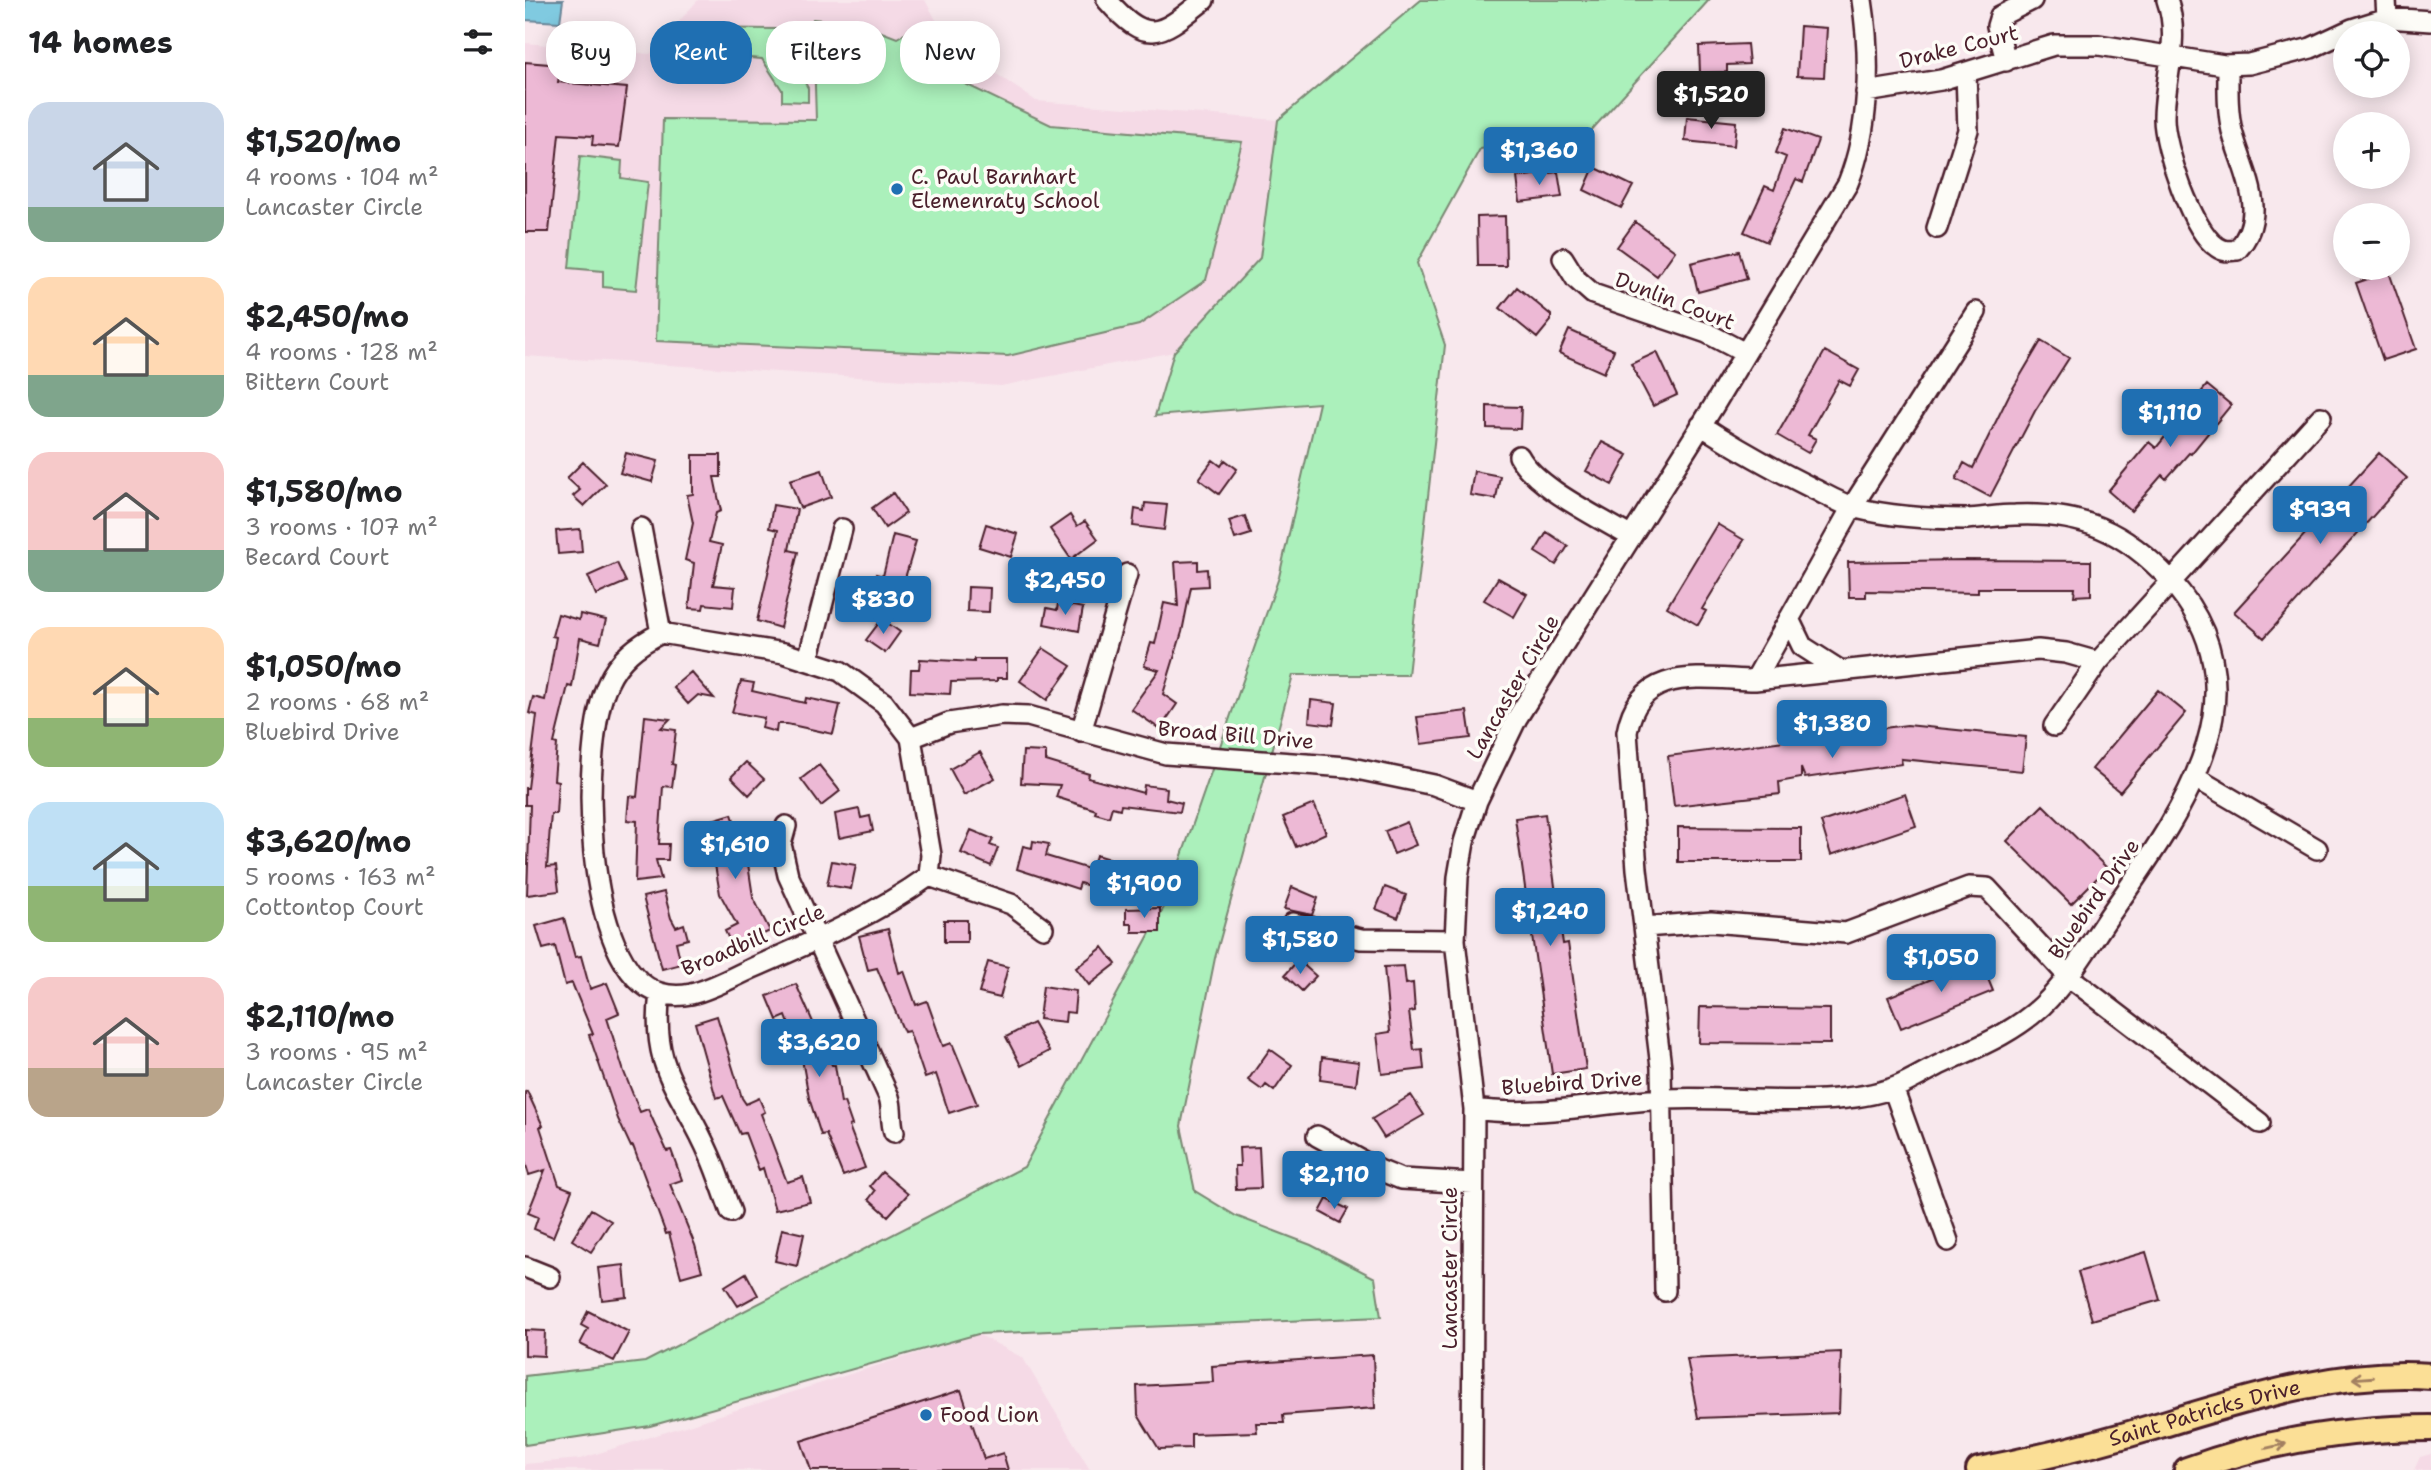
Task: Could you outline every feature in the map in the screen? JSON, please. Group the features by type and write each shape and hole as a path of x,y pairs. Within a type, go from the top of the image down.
{"main road":[{"name":"Saint Patricks Drive","path":"1979,1470 2019,1466 2272,1393 2339,1380 2431,1376"},
{"path":"2187,1470 2213,1461 2338,1432 2431,1428"}],"street":[{"path":"1107,0 1133,26 1153,31 1166,29 1204,0"},
{"name":"Lancaster Circle","path":"1472,1470 1474,1109 1455,940 1458,877 1477,801 1517,718 1701,425 1848,183 1857,155 1866,92 1866,22 1862,0"},
{"path":"2006,61 1997,26 2000,16 2032,0"},
{"path":"2167,0 2173,22 2165,112 2166,131 2180,182 2200,228 2217,247 2227,252 2237,250 2244,243 2255,204 2230,118 2228,65"},
{"name":"Drake Court","path":"1866,92 1966,73 2054,45 2069,43 2172,55 2228,65 2280,57 2387,9 2431,21"},
{"path":"1937,228 1968,130 1966,73"},
{"name":"Dunlin Court","path":"1563,258 1576,279 1593,293 1707,333 1745,353"},
{"path":"1755,680 1852,507 1976,312"},
{"path":"2054,726 2098,662 2321,417"},
{"name":"Bluebird Drive","path":"1474,1109 1553,1111 1662,1099 1809,1100 1893,1088 2016,1027 2041,1007 2068,976 2158,849 2196,778 2213,727 2215,699 2204,634 2170,580 2118,536 2077,518 2038,515 1968,519 1911,517 1852,507 1735,447 1701,425"},
{"path":"1519,456 1525,467 1551,487 1631,537"},
{"path":"641,528 661,633 784,653 840,671 860,684 884,704 911,738 931,855 929,876 1011,904 1043,928"},
{"path":"808,660 842,529"},
{"path":"1081,732 1127,574"},
{"path":"1789,620 1802,646 1838,669"},
{"name":"Broadbill Circle","path":"661,633 625,656 607,684 599,705 590,797 593,852 609,930 618,954 634,976 647,988 660,993 691,994 815,941 929,876"},
{"path":"1665,1292 1662,1099 1627,732 1634,704 1649,690 1680,678 1755,680 1838,669 2038,650 2066,653 2098,662"},
{"name":"Broad Bill Drive","path":"911,738 949,723 1002,715 1027,716 1165,754 1347,767 1434,785 1477,801"},
{"path":"2196,778 2317,849"},
{"path":"786,826 781,844 784,861 815,941 889,1097 894,1132"},
{"path":"1644,927 1711,922 1846,933 1969,887 1987,888 2068,976 2260,1123"},
{"path":"1293,923 1361,939 1455,940"},
{"path":"660,993 657,1035 663,1062 710,1155 731,1212"},
{"path":"1893,1088 1948,1241"},
{"path":"1317,1136 1401,1179 1473,1182"},
{"path":"525,1267 550,1277"}],"shaded area":[{"name":"C. Paul Barnhart Elemenraty School","path":"698,0 925,0 937,21 900,21 900,84 1000,84 1000,76 1036,101 1278,120 1260,258 1174,352 1001,386 525,356 525,43 546,45 546,84 636,84 636,53 650,54 650,84 752,84 752,21 679,21"},
{"path":"978,1334 1023,1358 1090,1470 525,1470 525,1464 580,1459"},
{"path":"2431,1454 2431,1470 2414,1470 2420,1457"}],"green space":[{"path":"1421,0 1709,0 1589,133 1480,149 1417,263 1445,345 1408,675 1293,675 1215,958 1181,1126 1195,1191 1236,1216 1311,1245 1375,1278 1381,1317 978,1334 650,1426 525,1445 525,1376 645,1362 1024,1167 1164,907 1279,577 1319,403 1155,416 1174,352 1260,258 1278,120"},
{"path":"752,29 766,29 766,65 762,59 752,58"},
{"path":"886,34 897,38 900,36 900,84 965,84 1051,125 1242,142 1206,280 1139,325 1008,356 656,341 663,119 816,120 815,84 886,84"},
{"path":"778,84 806,84 808,102 782,101 782,90"},
{"path":"580,156 622,161 621,178 648,182 636,290 603,287 603,271 569,268"}],"water":[{"path":"525,0 563,0 560,21 525,20"}],"building":[{"path":"1800,26 1827,28 1824,77 1797,76"},
{"path":"1747,44 1749,64 1727,65 1727,72 1700,73 1699,46"},
{"path":"525,62 546,64 546,84 627,88 619,147 592,145 593,136 559,134 549,232 525,232"},
{"path":"1687,117 1736,122 1734,146 1685,141"},
{"path":"1785,128 1818,140 1803,182 1796,179 1767,242 1744,232 1765,186 1774,190 1786,157 1776,153"},
{"path":"1594,167 1633,186 1621,208 1584,190"},
{"path":"1558,172 1562,197 1520,202 1517,177"},
{"path":"1505,216 1506,266 1478,266 1477,217"},
{"path":"1635,222 1675,251 1657,276 1617,247"},
{"path":"1739,251 1747,279 1698,292 1691,263"},
{"path":"2365,280 2392,280 2416,349 2383,360 2356,283"},
{"path":"1517,287 1551,315 1551,321 1537,338 1500,308"},
{"path":"1569,330 1614,350 1604,373 1559,353"},
{"path":"2041,341 2069,358 2035,411 1990,497 1956,479 1964,463 1973,468 2009,395"},
{"path":"1825,351 1859,370 1850,386 1839,380 1808,435 1816,439 1808,453 1777,435"},
{"path":"1657,352 1677,395 1653,406 1631,364"},
{"path":"2207,385 2231,405 2191,454 2189,453 2166,479 2162,475 2131,511 2108,491 2149,442 2156,448"},
{"path":"1487,406 1521,407 1520,429 1487,428"},
{"path":"1602,442 1628,455 1612,485 1586,471"},
{"path":"626,453 658,461 652,482 620,473"},
{"path":"2379,453 2407,478 2264,638 2234,612"},
{"path":"693,455 721,455 721,477 714,477 721,511 716,513 709,542 722,545 713,585 735,587 733,607 704,604 703,609 689,608 694,563 685,560 693,523 687,495 693,494"},
{"path":"1213,460 1221,466 1225,460 1237,469 1219,494 1199,479"},
{"path":"583,462 606,484 584,506 573,496 580,490 567,478"},
{"path":"822,470 831,497 800,508 790,480"},
{"path":"1474,471 1500,476 1496,499 1470,495"},
{"path":"893,493 906,513 885,528 872,508"},
{"path":"1145,503 1167,505 1164,530 1133,526 1135,509 1144,511"},
{"path":"773,505 797,509 789,550 798,552 780,628 757,621 778,530 769,528"},
{"path":"1070,515 1077,526 1085,521 1098,539 1071,559 1050,529"},
{"path":"1245,516 1251,534 1235,539 1229,521"},
{"path":"986,524 1018,534 1011,557 979,547"},
{"path":"1717,524 1744,540 1702,609 1706,611 1698,625 1667,607"},
{"path":"580,529 582,552 558,554 556,531"},
{"path":"1547,532 1568,546 1556,565 1535,552"},
{"path":"893,535 916,541 897,605 869,597 876,574 883,576"},
{"path":"1198,561 1198,570 1207,569 1208,586 1191,587 1182,632 1163,694 1177,704 1160,729 1131,709 1159,670 1144,666 1151,643 1155,644 1164,603 1178,606 1175,562"},
{"path":"2091,561 2091,595 2074,596 2075,588 1978,588 1978,593 1866,591 1866,597 1849,597 1848,562"},
{"path":"617,563 626,582 596,595 588,576"},
{"path":"1498,578 1527,594 1514,617 1484,600"},
{"path":"968,587 990,588 989,612 967,611"},
{"path":"1058,603 1083,608 1079,631 1044,624 1047,608 1057,610"},
{"path":"558,614 579,620 580,614 606,620 600,643 580,638 572,687 568,686 554,743 557,744 554,780 558,781 556,814 551,814 547,867 556,866 559,891 527,895 530,805 525,805 525,788 528,788 537,715 529,713 533,697 545,700 556,637 552,636"},
{"path":"882,619 900,632 885,653 866,640"},
{"path":"1043,648 1071,666 1047,700 1020,681"},
{"path":"920,659 974,662 974,659 1007,659 1007,678 997,678 997,681 951,682 950,694 910,692 911,669 919,669"},
{"path":"691,672 714,698 698,695 688,704 673,687"},
{"path":"741,681 754,683 752,691 805,703 806,698 840,705 833,734 787,724 777,724 776,732 762,728 764,718 732,712"},
{"path":"2158,690 2186,713 2120,792 2092,769"},
{"path":"1311,700 1336,703 1333,725 1309,722"},
{"path":"1467,711 1471,738 1421,744 1417,717"},
{"path":"645,716 670,719 661,728 676,730 672,764 675,765 672,787 663,786 659,844 669,844 668,860 656,860 661,879 635,882 637,821 627,820 629,796 637,797"},
{"path":"1907,725 2026,737 2022,771 1901,759 1902,764 1805,778 1801,768 1801,778 1779,782 1780,794 1674,806 1668,756"},
{"path":"1023,751 1046,752 1046,761 1089,774 1088,778 1143,793 1144,785 1167,788 1166,799 1182,803 1180,812 1121,805 1120,809 1112,807 1109,817 1095,813 1096,810 1056,797 1060,785 1021,783"},
{"path":"980,752 995,778 964,795 950,769"},
{"path":"746,762 764,779 749,795 731,777"},
{"path":"819,765 840,791 821,806 801,779"},
{"path":"1905,794 1916,826 1831,855 1821,822"},
{"path":"1314,804 1326,833 1296,847 1283,817"},
{"path":"2043,805 2107,868 2071,904 2007,841"},
{"path":"859,809 861,818 870,816 873,831 839,838 835,814"},
{"path":"732,814 748,864 753,897 770,931 733,948 725,931 737,925 720,894 713,853 709,854 702,831 711,829 709,821"},
{"path":"1545,814 1563,944 1568,943 1586,1069 1552,1074 1515,818"},
{"path":"1407,822 1416,845 1394,854 1385,831"},
{"path":"1678,827 1801,828 1801,862 1678,862"},
{"path":"971,830 993,839 990,845 998,848 991,866 961,853"},
{"path":"1033,841 1049,844 1046,856 1092,870 1096,855 1119,862 1110,893 1080,883 1078,889 1017,869 1023,846 1032,848"},
{"path":"832,861 856,865 851,889 827,885"},
{"path":"1292,887 1318,898 1312,915 1284,909"},
{"path":"1385,887 1406,895 1398,918 1376,909"},
{"path":"664,892 671,918 676,927 684,924 688,939 676,942 681,964 662,969 643,897"},
{"path":"1160,908 1160,932 1132,932 1132,924 1126,924 1126,909"},
{"path":"564,918 575,957 581,956 590,989 607,983 619,1013 607,1018 624,1072 640,1112 648,1109 667,1151 671,1150 682,1180 670,1184 695,1245 702,1271 681,1277 669,1233 666,1234 633,1146 631,1147 618,1119 589,1035 593,1034 572,983 565,985 555,946 543,949 536,926"},
{"path":"944,920 967,920 967,942 944,942"},
{"path":"888,929 899,973 904,971 916,1005 927,1001 943,1046 952,1043 977,1104 949,1113 936,1074 925,1078 909,1031 904,1032 877,968 868,970 859,936"},
{"path":"1103,947 1116,964 1089,985 1076,968"},
{"path":"1980,959 1993,991 1901,1028 1888,997"},
{"path":"1298,960 1316,976 1302,991 1285,975"},
{"path":"988,962 1008,967 1000,998 979,993"},
{"path":"1404,966 1406,984 1413,983 1415,1011 1409,1012 1414,1050 1422,1049 1424,1069 1382,1074 1377,1034 1390,1032 1384,967"},
{"path":"796,984 832,1065 835,1065 841,1103 844,1102 852,1125 849,1126 865,1168 843,1176 826,1134 821,1135 809,1098 802,1059 786,1016 777,1020 767,996"},
{"path":"1043,986 1076,991 1074,1013 1066,1012 1065,1022 1039,1019"},
{"path":"1700,1007 1830,1009 1830,1044 1699,1043"},
{"path":"717,1016 742,1098 746,1104 759,1098 765,1112 761,1114 787,1182 803,1177 810,1202 775,1210 763,1168 759,1170 745,1133 740,1134 723,1096 716,1098 695,1023"},
{"path":"1033,1023 1049,1051 1021,1066 1006,1037"},
{"path":"1270,1049 1292,1065 1274,1091 1266,1085 1262,1090 1248,1080"},
{"path":"1322,1057 1359,1062 1356,1085 1320,1080"},
{"path":"527,1091 543,1126 540,1127 559,1185 572,1190 553,1237 534,1229 538,1217 528,1213 545,1170 529,1175 525,1162"},
{"path":"1411,1095 1424,1115 1384,1138 1372,1119"},
{"path":"1259,1147 1261,1188 1236,1189 1235,1166 1240,1166 1239,1148"},
{"path":"882,1172 908,1194 888,1216 869,1199 875,1191 870,1186"},
{"path":"1327,1199 1348,1209 1340,1223 1320,1212"},
{"path":"591,1209 611,1221 591,1252 572,1240"},
{"path":"782,1229 804,1234 797,1266 775,1261"},
{"path":"2146,1252 2160,1300 2092,1320 2078,1272"},
{"path":"624,1265 627,1297 602,1300 598,1268"},
{"path":"746,1273 758,1295 738,1306 725,1286"},
{"path":"588,1311 629,1332 614,1361 580,1344 588,1329 581,1325"},
{"path":"525,1330 545,1331 544,1356 525,1355"},
{"path":"1841,1352 1839,1413 1698,1418 1687,1359"},
{"path":"1373,1355 1375,1408 1283,1415 1284,1423 1256,1423 1257,1432 1191,1434 1191,1448 1159,1449 1138,1415 1137,1386 1213,1382 1212,1366"},
{"name":"Food Lion","path":"961,1390 984,1459 1003,1453 1008,1470 811,1470 801,1441"}],"place":[{"name":"C. Paul Barnhart Elemenraty School","path":"897,189"},
{"name":"Food Lion","path":"926,1415"}]}
